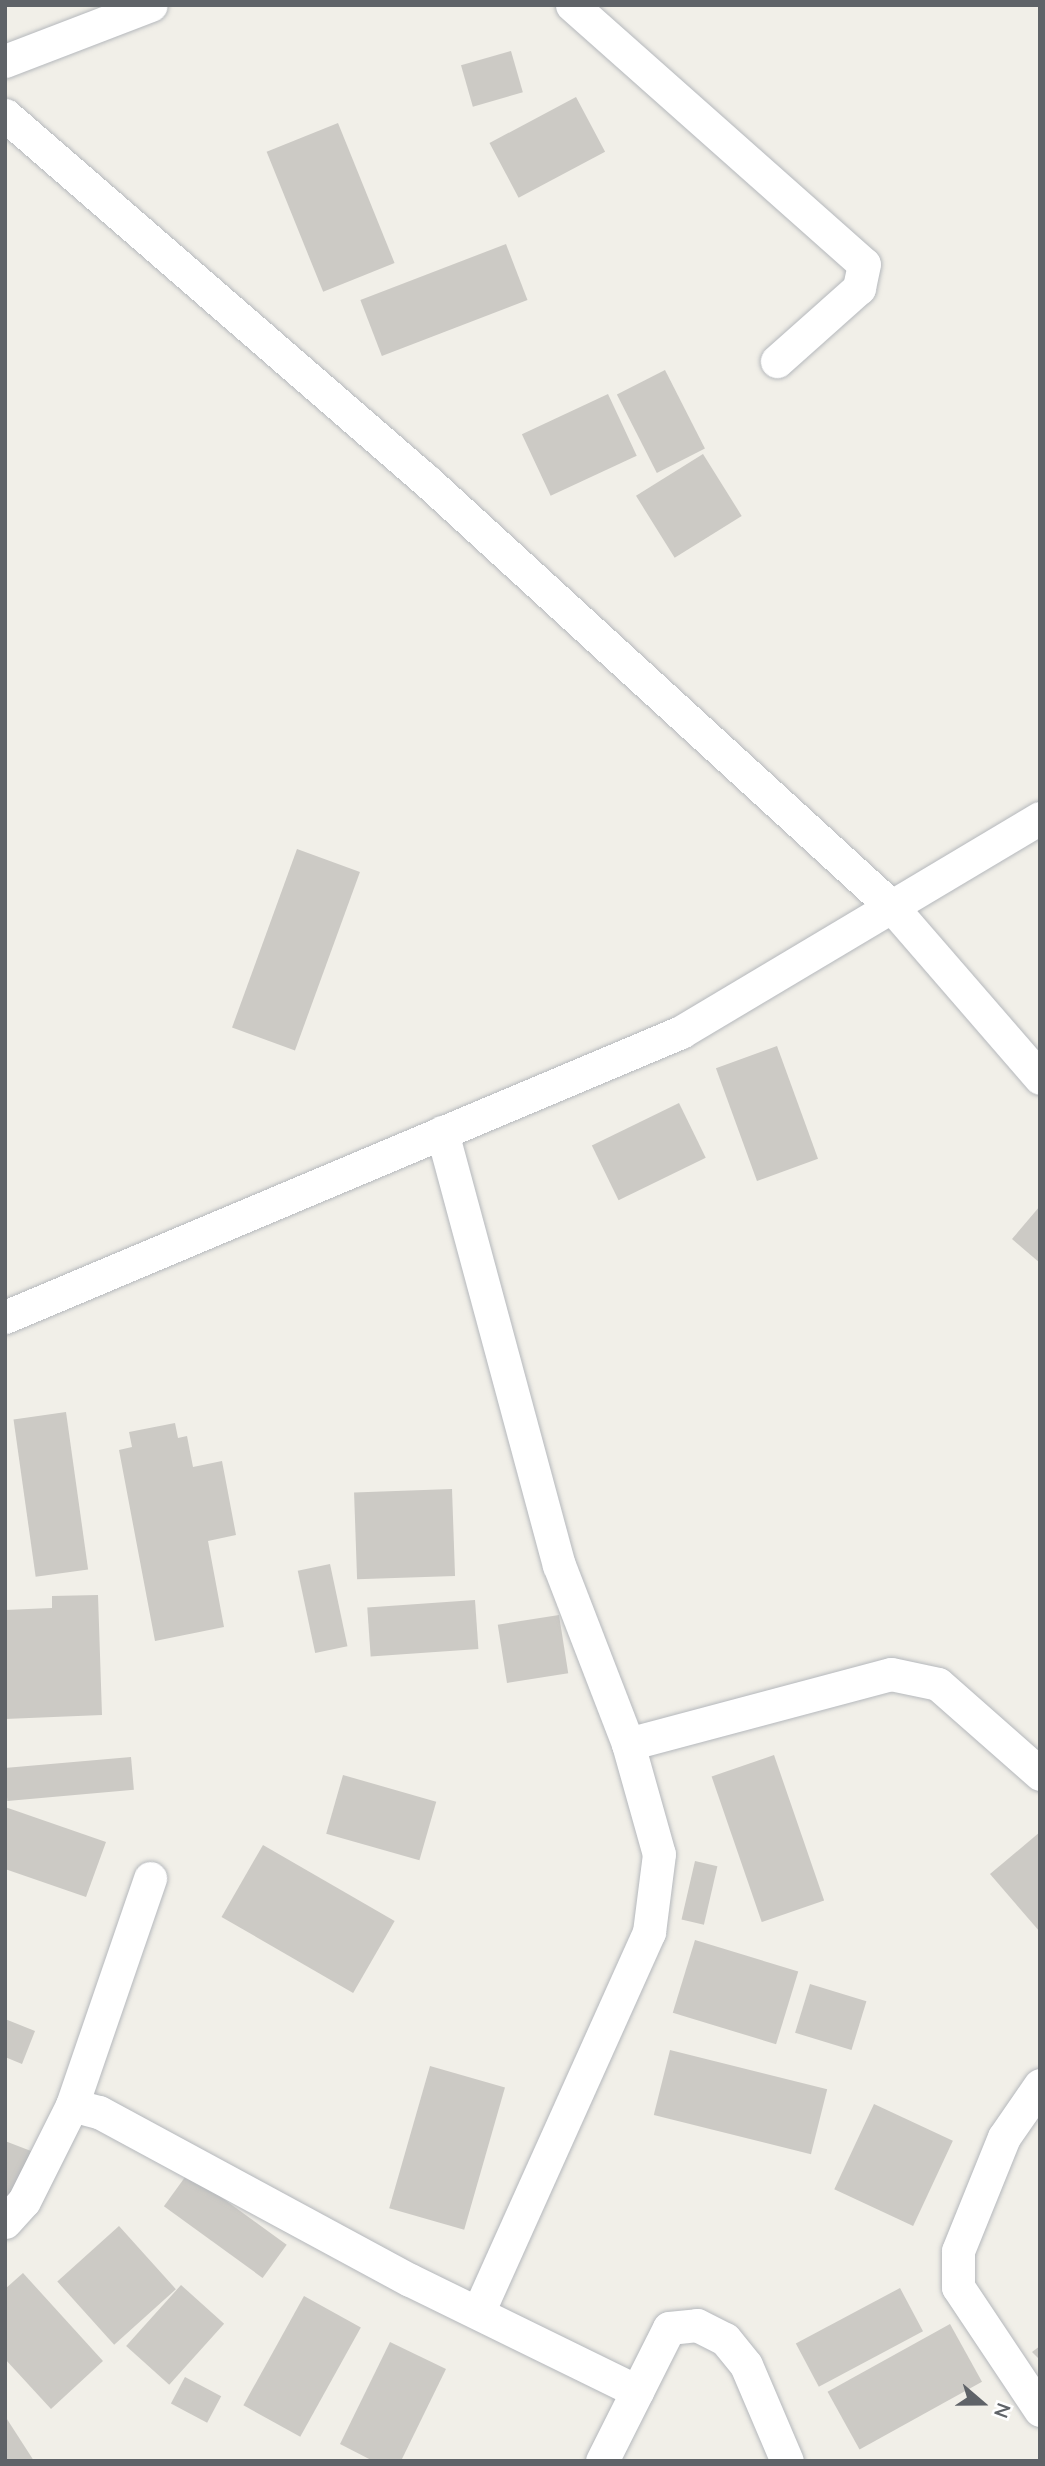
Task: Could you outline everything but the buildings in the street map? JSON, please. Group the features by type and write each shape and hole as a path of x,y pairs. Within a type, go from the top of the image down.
{"street":[{"path":"5,61 151,5"},
{"path":"572,5 864,264 859,288 777,361"},
{"path":"5,115 428,482 892,907 1040,1078"},
{"path":"5,1317 197,1241 442,1132 681,1032 1040,818"},
{"path":"442,1132 559,1565 628,1744 659,1854 649,1932 479,2310"},
{"path":"628,1744 891,1674 938,1684 1040,1774"},
{"path":"5,2222 42,2170 72,2105 150,1878"},
{"path":"1040,2085 1004,2137 958,2250 958,2287 1040,2410"},
{"path":"72,2105 99,2112 637,2391"},
{"path":"602,2461 669,2328 697,2325 724,2339 746,2365 787,2461"}]}
